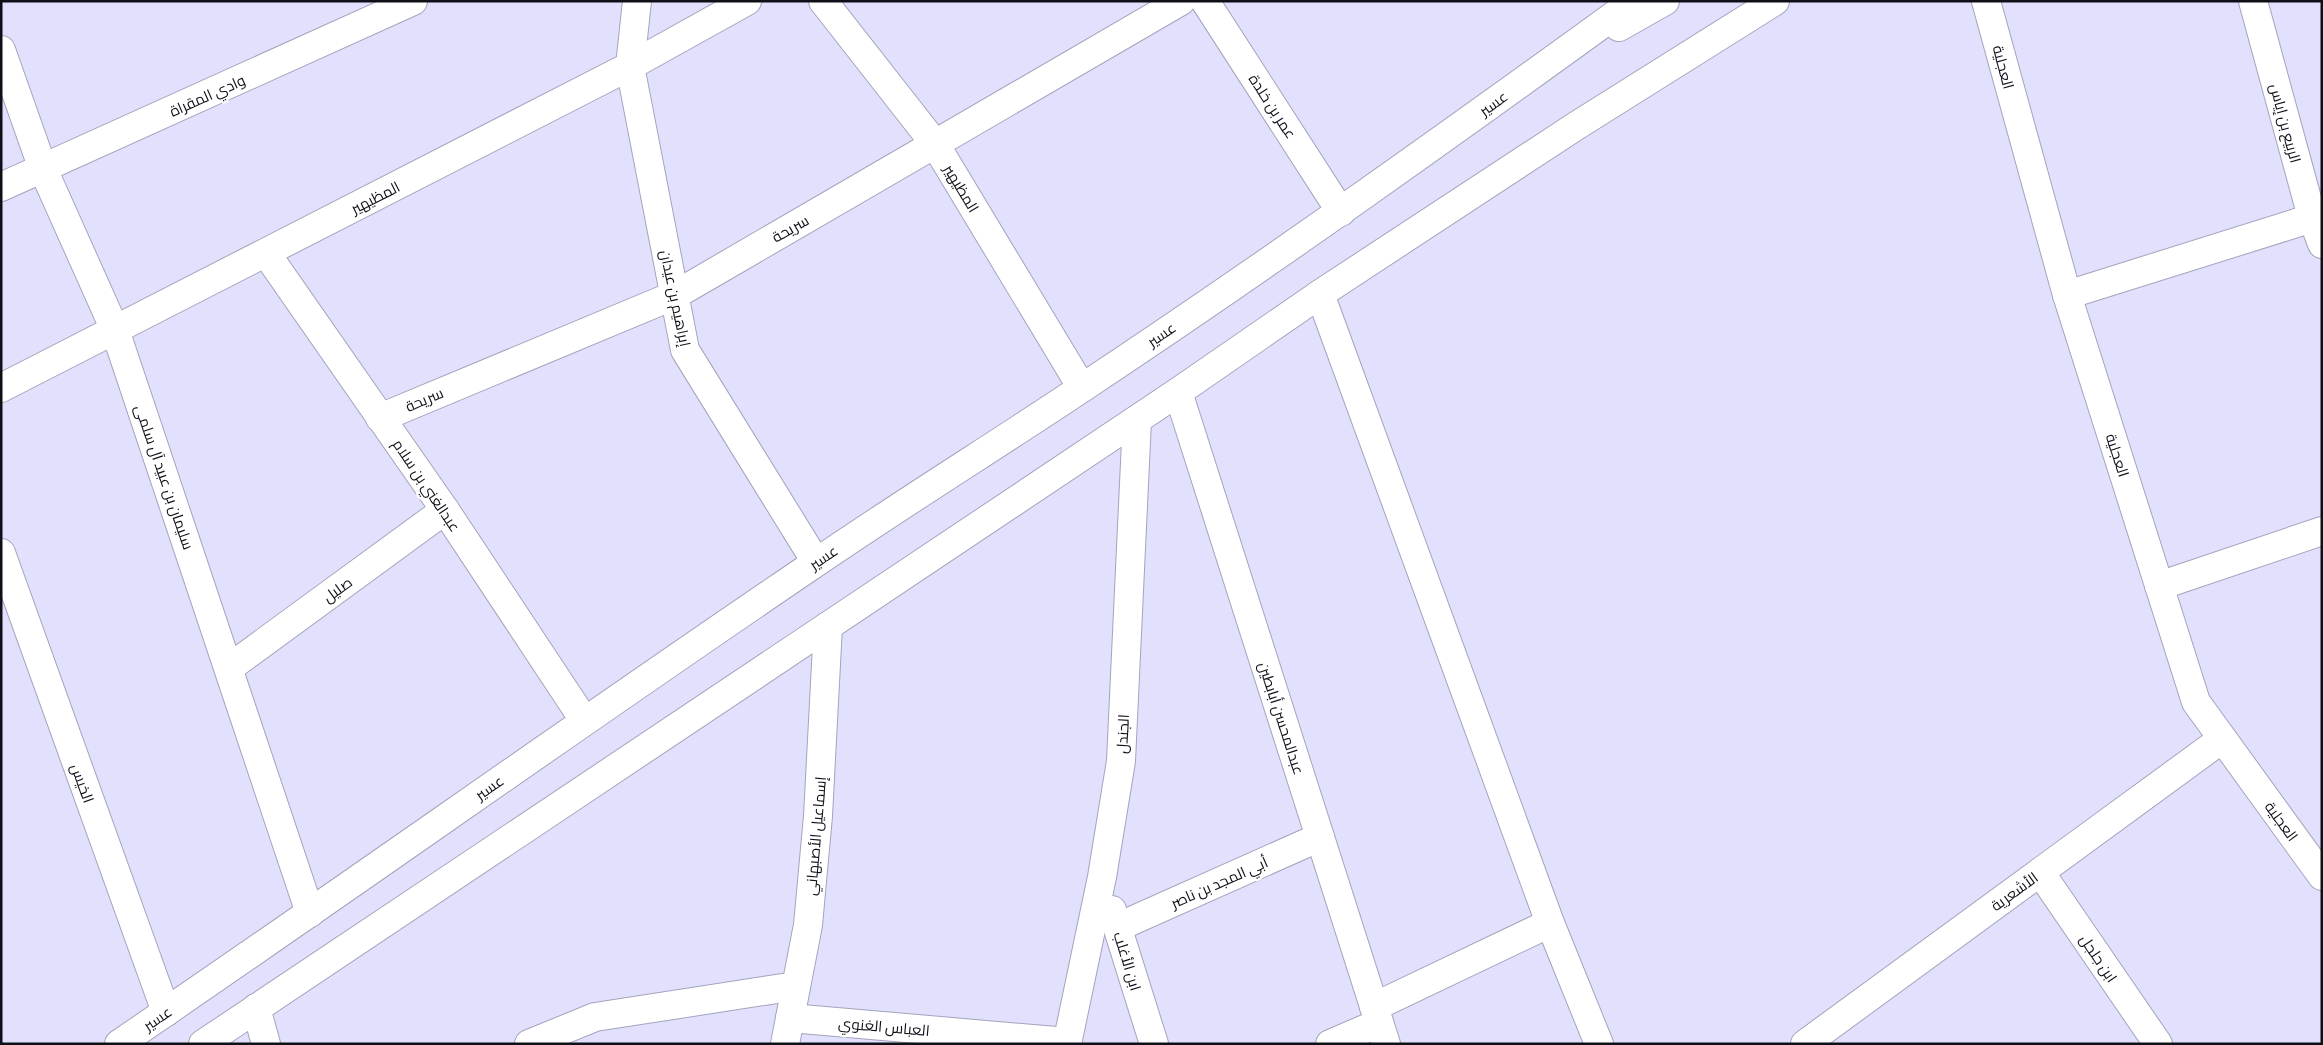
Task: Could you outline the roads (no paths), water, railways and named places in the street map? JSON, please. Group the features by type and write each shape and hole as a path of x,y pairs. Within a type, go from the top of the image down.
{"street":[{"name":"وادي المقراة","path":"1,187 413,1"},
{"name":"إبراهيم بن عيدان","path":"637,1 630,66 685,350 816,562"},
{"name":"المظيهير","path":"1,388 630,66 747,1"},
{"name":"المظيهير","path":"823,1 935,144 1082,388"},
{"name":"سريحة","path":"380,418 675,296 1181,1"},
{"name":"عمر بن خلدة","path":"1205,1 1340,212"},
{"path":"1531,76 1634,1"},
{"path":"1531,76 1665,1"},
{"path":"203,1044 1137,420 1320,294 1576,126 1776,1"},
{"name":"العجلية","path":"1986,1 2067,295 2196,702 2322,876"},
{"name":"الربيع بن إياس","path":"2253,1 2317,216 2322,244"},
{"name":"سليمان بن عبيد آل سلمى","path":"1,50 43,169 115,330 310,912"},
{"name":"عسير","path":"119,1044 584,720 816,562 1082,388 1340,212 1531,76"},
{"path":"2067,295 2317,216"},
{"name":"عبدالغني بن سلام","path":"266,253 445,510 584,720"},
{"path":"1320,294 1550,923 1599,1044"},
{"name":"عبدالمحسن أبابطين","path":"1178,392 1380,1025"},
{"name":"الجندل","path":"1067,1043 1102,877 1121,761 1137,420"},
{"name":"صليل","path":"229,668 445,510"},
{"path":"2159,586 2322,531"},
{"name":"الخيس","path":"1,554 166,1012"},
{"name":"إسماعيل الأصبهاني","path":"788,1031 808,925 818,816 828,626"},
{"name":"الأشعرية","path":"1806,1044 2222,739"},
{"name":"أبي المجد بن ناصر","path":"1118,927 1320,837"},
{"name":"ابن جلجل","path":"2040,872 2158,1044"},
{"name":"ابن الأغلب","path":"1102,877 1154,1044"},
{"path":"1330,1044 1380,1025 1550,923"},
{"path":"541,1041 595,1017 796,986"},
{"path":"256,1008 266,1044"},
{"name":"العباس الغنوي","path":"788,1031 1067,1043"}]}
